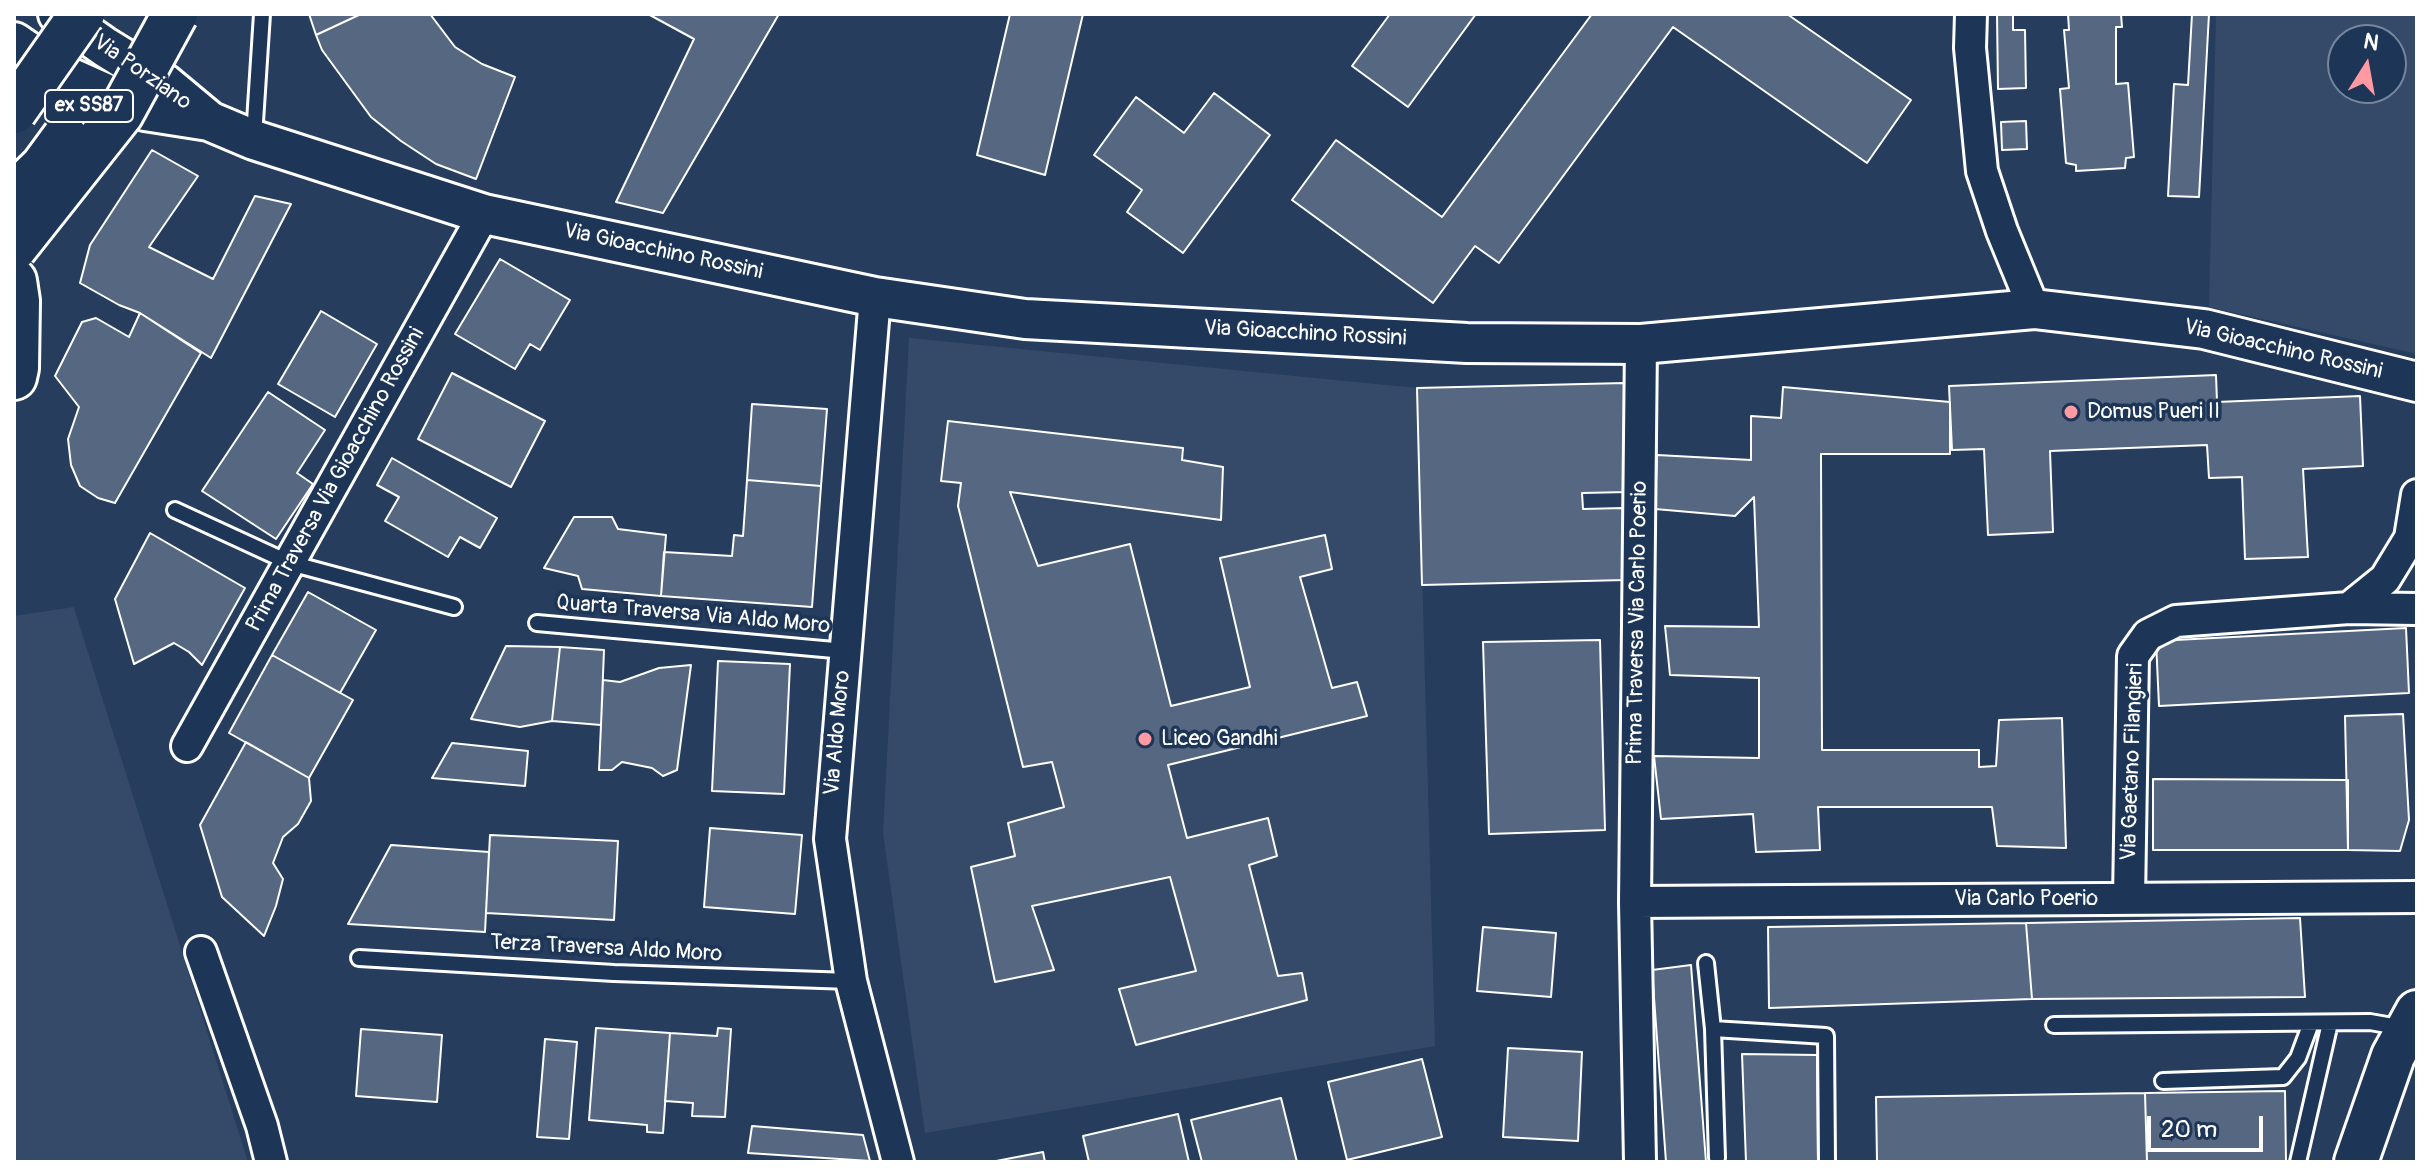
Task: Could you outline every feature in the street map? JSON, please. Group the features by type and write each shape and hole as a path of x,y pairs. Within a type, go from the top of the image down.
{"highway":[{"path":"14,59 68,14"},
{"name":"ex SS87","path":"14,111 82,14"},
{"name":"ex SS87","path":"14,195 43,167 160,14"},
{"path":"14,248 121,113 175,14"},
{"path":"14,281 17,301 15,373"}],"main road":[{"path":"2356,1162 2393,1056 2413,1020"}],"street":[{"name":"Via Porziano","path":"58,14 165,84 209,121"},
{"path":"1971,14 1970,48 1982,171 2002,231 2034,309"},
{"name":"Via Porziano","path":"14,42 58,72 145,111 209,121"},
{"name":"Via Gioacchino Rossini","path":"209,121 254,140 484,214 875,297 1025,319 1467,343 1641,344 2034,309 2204,329 2417,382"},
{"name":"Prima Traversa Via Gioacchino Rossini","path":"187,746 484,214"},
{"name":"Via Aldo Moro","path":"875,297 830,839 851,981 898,1162"},
{"name":"Prima Traversa Via Carlo Poerio","path":"1640,1162 1635,902 1641,344"},
{"path":"2349,608 2385,579 2410,538 2417,495"},
{"name":"Via Gaetano Filangieri","path":"2129,899 2133,656 2148,635 2176,621 2349,608 2417,609"},
{"name":"Via Carlo Poerio","path":"1635,902 2417,897"},
{"path":"201,952 262,1126 271,1162"}],"lane":[{"path":"254,140 262,14"},
{"path":"175,510 290,563 454,607"},
{"name":"Quarta Traversa Via Aldo Moro","path":"537,623 845,651"},
{"name":"Terza Traversa Aldo Moro","path":"359,958 614,973 851,981"},
{"path":"1706,963 1713,1029 1717,1158"},
{"path":"2054,1025 2413,1020"},
{"path":"2163,1081 2283,1077 2298,1058 2311,1023"},
{"path":"2298,1162 2330,1023"},
{"path":"1713,1029 1826,1036 1827,1162"}],"shaded area":[{"path":"2216,14 2417,14 2417,354 2209,307"},
{"path":"909,338 1417,388 1435,1046 925,1133 883,833"},
{"path":"74,607 248,1162 14,1162 14,616"}],"building":[{"path":"309,14 361,14 316,35"},
{"path":"361,14 430,14 455,47 482,64 515,77 476,179 436,164 371,117 322,50 316,35"},
{"path":"648,14 779,14 663,213 616,202 694,39"},
{"path":"1010,14 1083,14 1045,175 977,155"},
{"path":"1390,14 1476,14 1408,107 1352,66"},
{"path":"1592,14 1787,14 1911,100 1867,163 1673,27 1499,263 1475,246 1433,303 1292,200 1336,140 1442,217"},
{"path":"1997,14 2013,14 2013,30 2025,30 2026,88 1998,89"},
{"path":"2068,14 2121,14 2122,27 2116,27 2116,84 2128,83 2134,157 2126,158 2125,168 2076,171 2076,165 2066,163 2060,89 2069,88 2064,30 2069,30"},
{"path":"2192,14 2209,14 2199,197 2168,196 2174,84 2188,85"},
{"path":"1214,93 1270,135 1183,253 1127,212 1142,190 1094,155 1136,97 1184,133"},
{"path":"2026,121 2027,149 2002,150 2001,122"},
{"path":"152,150 198,176 149,247 213,279 255,196 291,204 211,358 140,313 80,283 90,245"},
{"path":"500,259 570,300 540,350 530,344 515,369 455,334"},
{"path":"321,311 377,344 335,417 278,384"},
{"path":"140,313 201,353 115,503 98,498 80,486 71,465 68,439 79,407 55,376 82,322 96,318 129,337"},
{"path":"452,373 545,421 511,487 418,439"},
{"path":"2216,375 2217,402 2360,396 2363,466 2303,469 2308,557 2245,559 2242,477 2209,478 2207,445 2050,451 2053,532 1988,535 1984,449 1952,450 1949,386"},
{"path":"1625,383 1628,492 1582,493 1583,509 1623,508 1625,580 1422,585 1417,388"},
{"path":"1783,387 1950,402 1950,454 1821,454 1822,750 1979,750 1979,767 1996,766 1999,720 2062,718 2066,848 1997,846 1992,807 1818,807 1820,850 1756,852 1753,814 1661,819 1654,756 1759,758 1759,678 1670,675 1665,626 1759,627 1754,497 1735,516 1655,509 1657,455 1751,460 1751,416 1781,418"},
{"path":"268,392 325,430 297,473 313,484 276,539 202,491"},
{"path":"752,404 827,409 821,486 747,480"},
{"name":"Liceo Gandhi","path":"948,421 1183,448 1182,460 1223,467 1221,520 1010,492 1038,566 1130,544 1171,706 1250,687 1220,558 1325,535 1332,569 1300,577 1332,688 1357,682 1367,716 1168,765 1187,838 1268,818 1277,856 1249,865 1278,976 1302,973 1307,1000 1136,1045 1119,989 1196,971 1170,877 1032,906 1054,970 995,982 971,867 1015,856 1008,823 1064,807 1052,762 1023,767 958,506 961,483 941,481"},
{"path":"392,458 497,518 480,548 460,537 448,557 385,521 399,497 377,485"},
{"path":"747,480 821,486 812,607 661,596 664,552 732,556 734,535 743,536"},
{"path":"574,517 612,517 618,529 666,535 661,596 582,589 578,576 544,568"},
{"path":"150,533 245,588 202,665 174,643 134,664 115,599"},
{"path":"308,592 376,630 340,693 272,655"},
{"path":"2406,628 2409,693 2159,706 2156,641"},
{"path":"1600,640 1605,830 1489,834 1483,642"},
{"path":"506,646 560,647 552,721 520,727 471,719"},
{"path":"560,647 604,650 601,725 552,721"},
{"path":"272,655 353,700 309,778 229,733"},
{"path":"718,661 790,664 784,794 712,791"},
{"path":"691,665 677,770 663,776 652,768 622,762 612,770 599,770 603,680 620,682 659,668"},
{"path":"2403,714 2409,820 2400,851 2348,850 2345,716"},
{"path":"246,742 309,778 311,801 298,824 283,837 273,863 283,879 264,936 222,897 200,825"},
{"path":"452,743 528,751 525,786 432,778"},
{"path":"2153,779 2348,780 2348,850 2153,850"},
{"path":"710,828 802,835 795,914 704,907"},
{"path":"490,835 618,841 614,920 486,913"},
{"path":"391,845 489,852 485,932 348,924"},
{"path":"2300,918 2305,997 2032,999 2026,923"},
{"path":"2026,923 2032,999 1769,1008 1768,927"},
{"path":"1483,927 1556,933 1551,997 1477,991"},
{"path":"1691,965 1706,1162 1666,1162 1652,970"},
{"path":"596,1028 670,1033 663,1133 647,1132 647,1125 589,1120"},
{"path":"718,1028 731,1029 725,1117 692,1116 693,1103 665,1101 670,1033 717,1036"},
{"path":"361,1029 442,1035 437,1102 356,1096"},
{"path":"545,1039 577,1042 569,1139 537,1137"},
{"path":"1508,1048 1582,1052 1578,1141 1503,1137"},
{"path":"1742,1054 1817,1055 1818,1162 1746,1162"},
{"path":"1422,1059 1442,1137 1347,1160 1328,1082"},
{"path":"2285,1091 2286,1162 2147,1162 2145,1093"},
{"path":"2145,1093 2147,1162 1877,1162 1876,1097"},
{"path":"1281,1098 1297,1162 1202,1162 1191,1120"},
{"path":"1178,1114 1189,1162 1089,1162 1083,1136"},
{"path":"752,1126 863,1135 870,1161 748,1153"},
{"path":"1043,1152 1045,1162 991,1162"}],"place":[{"name":"Domus Pueri II","path":"2071,412"},
{"name":"Liceo Gandhi","path":"1145,739"}]}
